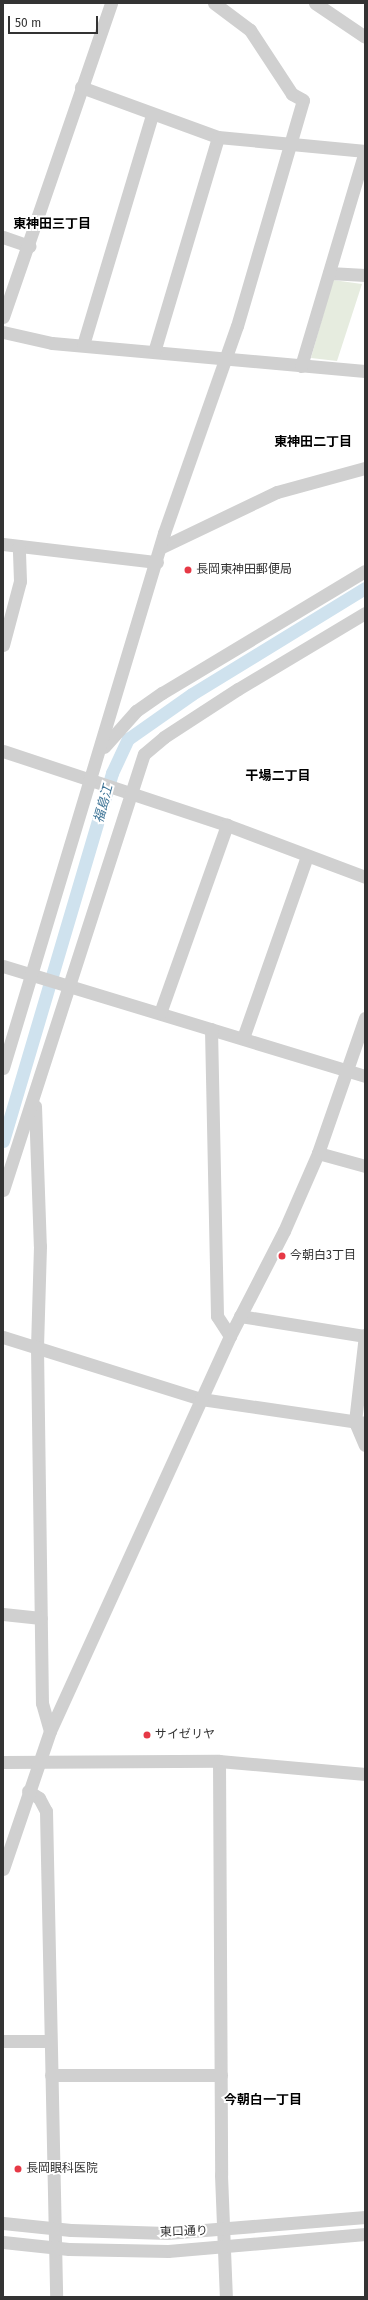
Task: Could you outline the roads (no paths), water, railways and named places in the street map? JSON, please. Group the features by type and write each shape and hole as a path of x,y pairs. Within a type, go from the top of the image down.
{"street":[{"path":"3,317 29,246 81,87 111,3"},
{"path":"3,1068 94,780 95,762 157,562 225,360 303,100 292,94 250,30 214,3"},
{"path":"316,3 365,37"},
{"path":"81,87 152,115 218,137 365,151 301,366"},
{"path":"83,345 152,115"},
{"path":"154,352 218,137"},
{"path":"3,237 29,246"},
{"path":"329,273 365,275"},
{"path":"3,332 35,340 225,360 365,371"},
{"path":"162,547 183,541 277,492 365,468"},
{"path":"3,544 157,562"},
{"path":"3,645 20,582 19,546"},
{"path":"95,762 111,736 136,710 365,571"},
{"path":"3,1190 35,1090 63,984 125,790 138,764 153,745 365,613"},
{"path":"3,751 125,790 227,825 365,877"},
{"path":"160,1013 227,825"},
{"path":"243,1038 307,856"},
{"path":"3,966 365,1076"},
{"path":"3,1869 50,1731 230,1336 284,1231 318,1153 365,1018"},
{"path":"211,1029 217,1316 230,1336"},
{"path":"35,1090 40,1246 37,1346 42,1703 50,1731"},
{"path":"318,1153 365,1166"},
{"path":"240,1316 365,1336 360,1422 365,1446"},
{"path":"3,1337 37,1346 201,1399 360,1422"},
{"path":"3,1614 41,1618"},
{"path":"219,1761 223,2248 226,2297"},
{"path":"3,1762 219,1761 365,1774"},
{"path":"28,1792 39,1798 46,1811 48,2041 51,2075 56,2297"},
{"path":"3,2041 48,2041"},
{"path":"51,2075 221,2076"},
{"name":"東口通り","path":"3,2223 54,2229 122,2233 223,2230 365,2217"},
{"name":"東口通り","path":"3,2242 56,2248 125,2252 223,2248 365,2234"}],"waterway":[{"name":"福島江","path":"3,1141 112,773 128,739 192,694 365,588"}],"place":[{"name":"長岡東神田郵便局","path":"188,570"},
{"name":"今朝白3丁目","path":"282,1256"},
{"name":"サイゼリヤ","path":"147,1735"},
{"name":"長岡眼科医院","path":"18,2169"}],"district":[{"name":"東神田三丁目","path":"52,224"},
{"name":"東神田二丁目","path":"313,442"},
{"name":"干場二丁目","path":"278,776"},
{"name":"今朝白一丁目","path":"263,2100"}]}
